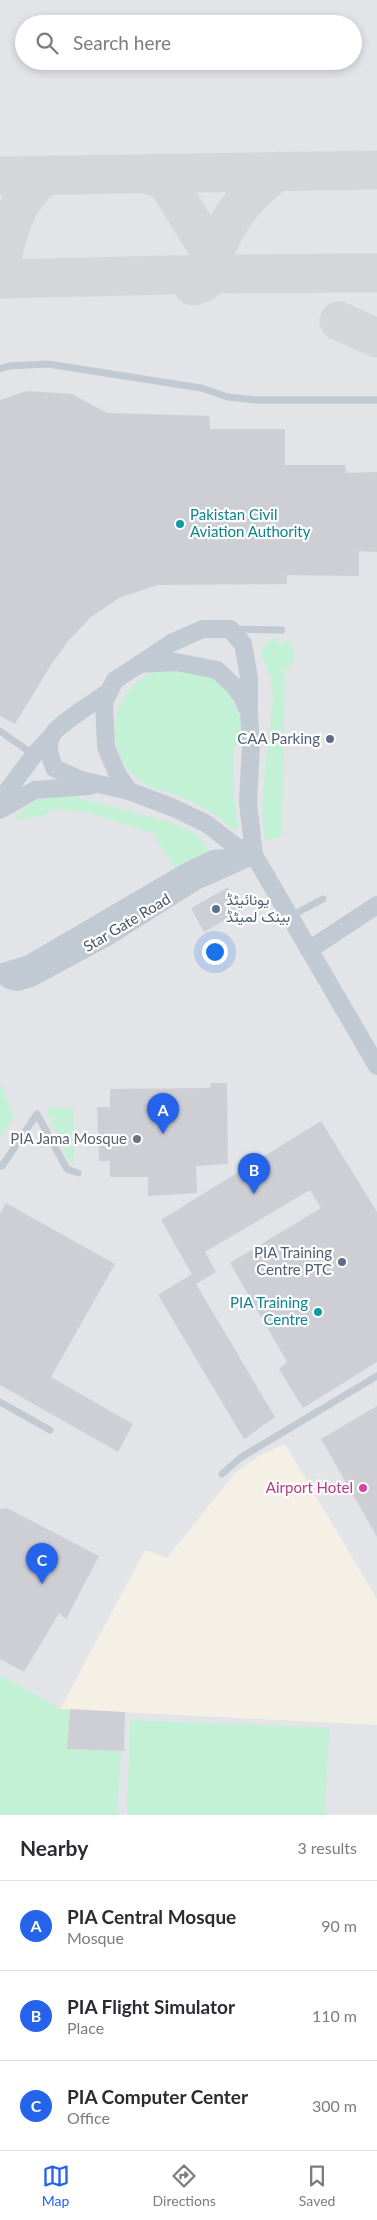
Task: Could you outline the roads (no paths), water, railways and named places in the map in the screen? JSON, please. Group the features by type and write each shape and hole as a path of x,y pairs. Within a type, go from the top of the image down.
{"street":[{"path":"129,791 117,773 106,746 104,702 115,680 173,642 203,629 230,629 243,644 249,678 251,745 248,802 251,847 309,950 375,1057"},
{"path":"140,664 176,662 217,670 234,686 249,713"},
{"path":"0,801 34,755 58,728 109,692"},
{"path":"50,738 49,754 54,768 81,780 129,791 182,812 207,824 234,845 254,855"},
{"path":"0,810 35,790 103,785"},
{"name":"Star Gate Road","path":"254,855 196,881 108,936 31,978 17,982 9,980 0,973 29,964 188,871 213,859 254,855"},
{"path":"309,950 377,905"}],"lane":[{"path":"0,369 9,366 48,364 201,388 228,397 257,400 377,400"},
{"path":"230,629 282,630"},
{"path":"0,732 34,755"},
{"path":"290,917 323,899"},
{"path":"1,1168 37,1114 66,1169 78,1173"},
{"path":"222,1474 240,1458 377,1376"},
{"path":"0,1402 50,1430"}],"place":[{"name":"Pakistan Civil Aviation Authority","path":"180,524"},
{"name":"CAA Parking","path":"330,739"},
{"name":"یونائیٹڈ بینک لمیٹڈ","path":"216,909"},
{"name":"PIA Central Mosque","path":"163,1134"},
{"name":"PIA Jama Mosque","path":"137,1139"},
{"name":"PIA Flight Simulator","path":"254,1194"},
{"name":"PIA Training Centre PTC","path":"342,1262"},
{"name":"PIA Training Centre","path":"318,1312"},
{"name":"Airport Hotel","path":"363,1488"},
{"name":"PIA Computer Center","path":"42,1584"}]}
